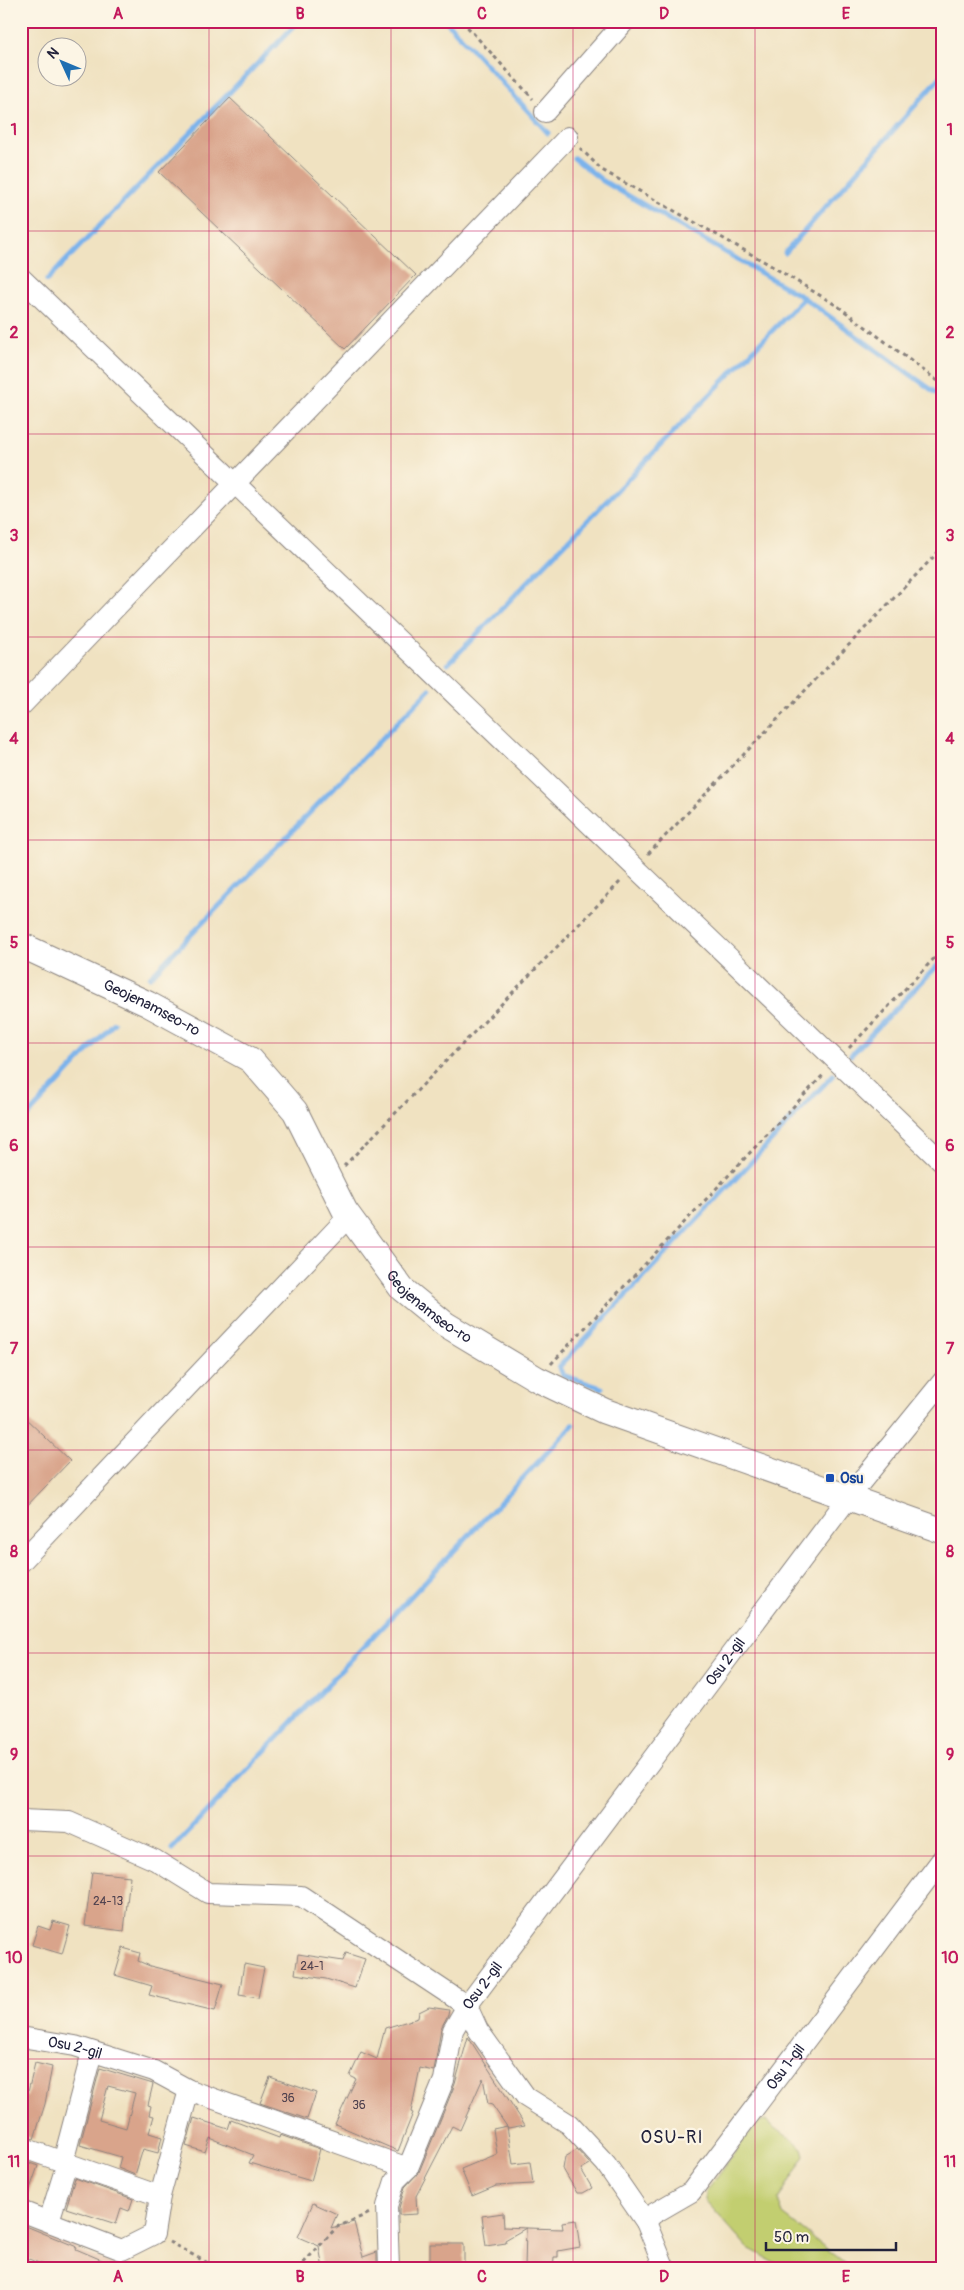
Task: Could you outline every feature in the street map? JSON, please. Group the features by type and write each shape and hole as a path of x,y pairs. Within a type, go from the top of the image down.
{"main road":[{"name":"Geojenamseo-ro","path":"21,945 148,1004 251,1060 295,1111 349,1216 402,1290 445,1324 567,1395 626,1420 943,1531"}],"street":[{"path":"545,112 625,21"},
{"path":"21,706 233,483 568,137"},
{"path":"21,278 943,1163"},
{"path":"21,1562 349,1216"},
{"name":"Osu 2-gil","path":"21,2037 92,2052 154,2071 189,2090 408,2168 444,2080 453,2030 467,2006 848,1498 943,1381"},
{"path":"21,1820 70,1822 155,1860 208,1893 301,1896 467,2006 478,2030 526,2098 569,2124 606,2164 646,2222 665,2269"},
{"name":"Osu 1-gil","path":"646,2222 653,2214 691,2192 943,1858"},
{"path":"49,2221 92,2052"},
{"path":"21,2211 122,2250 154,2234 160,2196 189,2090"},
{"path":"21,2147 160,2196"},
{"path":"389,2269 387,2206 395,2181 408,2168"}],"path":[{"path":"462,21 545,112"},
{"path":"568,137 602,170 765,262 839,307 943,385"},
{"path":"537,1379 943,949"},
{"path":"298,2269 337,2227 387,2206"},
{"path":"154,2234 219,2269"}],"green space":[{"path":"766,2121 803,2148 805,2155 778,2200 783,2215 853,2269 787,2269 748,2248 705,2200 705,2192 757,2123"}],"building":[{"path":"230,98 416,275 345,349 159,172"},
{"path":"21,1414 70,1461 21,1512"},
{"path":"92,1872 130,1876 124,1931 85,1926"},
{"path":"53,1921 70,1926 62,1954 32,1945 38,1926 50,1930"},
{"path":"123,1948 140,1953 138,1961 150,1966 223,1984 215,2011 149,1995 152,1986 115,1975"},
{"path":"346,1953 365,1959 355,1988 326,1979 295,1974 298,1954 343,1961"},
{"path":"244,1964 264,1968 258,1998 239,1995"},
{"path":"429,2007 449,2010 448,2015 441,2028 434,2071 420,2068 411,2112 413,2113 398,2151 335,2124 356,2079 350,2076 361,2052 377,2059 385,2028 418,2018 419,2012"},
{"path":"468,2037 525,2125 508,2128 492,2105 488,2104 483,2078 460,2130 452,2126 416,2196 417,2214 399,2215 405,2187 419,2172 455,2084"},
{"path":"35,2063 52,2067 45,2104 34,2139 21,2135 21,2094 27,2096"},
{"path":"100,2068 153,2084 148,2105 151,2106 149,2115 154,2116 149,2133 162,2137 158,2153 143,2149 135,2175 118,2168 121,2157 80,2145","holes":["108,2086 135,2093 126,2128 99,2120"]},
{"path":"270,2077 316,2093 307,2119 260,2103"},
{"path":"194,2118 228,2129 231,2120 279,2138 280,2135 320,2149 311,2181 249,2163 253,2155 210,2138 205,2152 186,2146"},
{"path":"507,2126 513,2164 530,2162 533,2184 496,2186 472,2196 461,2169 497,2154 493,2129"},
{"path":"577,2150 590,2164 581,2169 592,2188 583,2193 577,2193 563,2169 565,2157"},
{"path":"21,2160 38,2166 26,2200 21,2199"},
{"path":"75,2178 133,2199 129,2211 121,2208 116,2224 66,2208"},
{"path":"313,2203 337,2214 331,2228 354,2222 363,2257 377,2252 377,2266 369,2269 323,2269 319,2246 298,2237"},
{"path":"503,2213 504,2227 526,2228 505,2240 506,2243 486,2246 482,2216"},
{"path":"576,2220 580,2247 558,2251 558,2257 554,2257 553,2269 525,2269 526,2228 563,2229 562,2222"},
{"path":"21,2224 77,2247 76,2249 123,2269 54,2269 21,2256"},
{"path":"430,2244 464,2244 464,2269 430,2269"}],"waterway":[{"path":"47,280 299,21"},
{"path":"446,21 548,133"},
{"path":"785,253 943,74"},
{"path":"574,158 603,181 804,298 943,398"},
{"path":"448,664 804,298"},
{"path":"150,977 430,689"},
{"path":"851,1055 943,960"},
{"path":"21,1123 114,1023"},
{"path":"602,1388 563,1375 559,1367 833,1075"},
{"path":"172,1849 573,1425"}],"place":[{"name":"Osu","path":"830,1478"}],"district":[{"name":"OSU-RI","path":"672,2137"}]}
